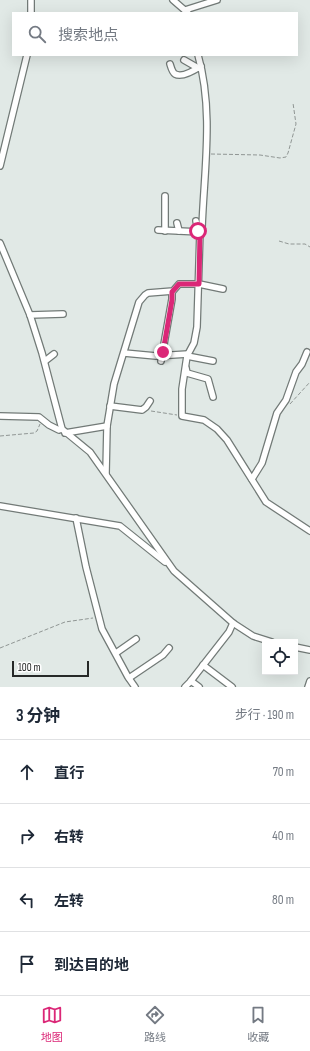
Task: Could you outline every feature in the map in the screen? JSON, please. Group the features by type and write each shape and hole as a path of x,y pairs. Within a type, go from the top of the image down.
{"street":[{"path":"31,12 32,0"},
{"path":"173,0 186,11 209,1 217,0"},
{"path":"0,166 27,56"},
{"path":"198,56 199,67 203,78 207,115 202,228 199,231"},
{"path":"184,60 199,67"},
{"path":"170,64 175,74 190,72 199,67"},
{"path":"165,196 165,231"},
{"path":"196,221 199,231 197,327 194,343 188,355 182,389 182,415 204,420 217,428 227,440 266,502 310,531"},
{"path":"176,223 179,231"},
{"path":"158,230 199,231"},
{"path":"0,243 30,315 45,361 63,431"},
{"path":"162,359 172,292 179,284 199,284 223,289"},
{"path":"106,473 107,426 114,384 139,302 144,294 154,292 172,292"},
{"path":"30,315 63,314"},
{"path":"124,352 162,359 188,355 213,361"},
{"path":"252,479 262,463 277,413 286,400 296,372 302,364 307,352"},
{"path":"45,361 54,354"},
{"path":"186,368 188,373 208,379 213,397"},
{"path":"110,406 139,410 145,409 150,401"},
{"path":"0,416 39,417 49,425 63,431 90,452 174,571"},
{"path":"63,431 107,426"},
{"path":"0,506 120,526 148,548 233,623 253,636 262,639"},
{"path":"76,518 86,567 102,629 135,687"},
{"path":"184,687 191,681 228,632 233,623"},
{"path":"116,653 136,639"},
{"path":"129,678 163,655 170,648"},
{"path":"298,648 310,650"},
{"path":"203,665 232,687"},
{"path":"191,681 199,687"},
{"path":"308,687 310,681"}],"path":[{"path":"206,153 260,155 280,158 286,157 296,124 293,103"},
{"path":"279,241 289,244 301,243 310,247"},
{"path":"280,408 293,402 310,382"},
{"path":"145,409 182,415"},
{"path":"0,436 34,433 37,431 42,420"},
{"path":"0,648 65,622 82,618 99,618"}],"route":[{"path":"163,352 172,292 179,284 199,284 200,232 198,231"}]}
